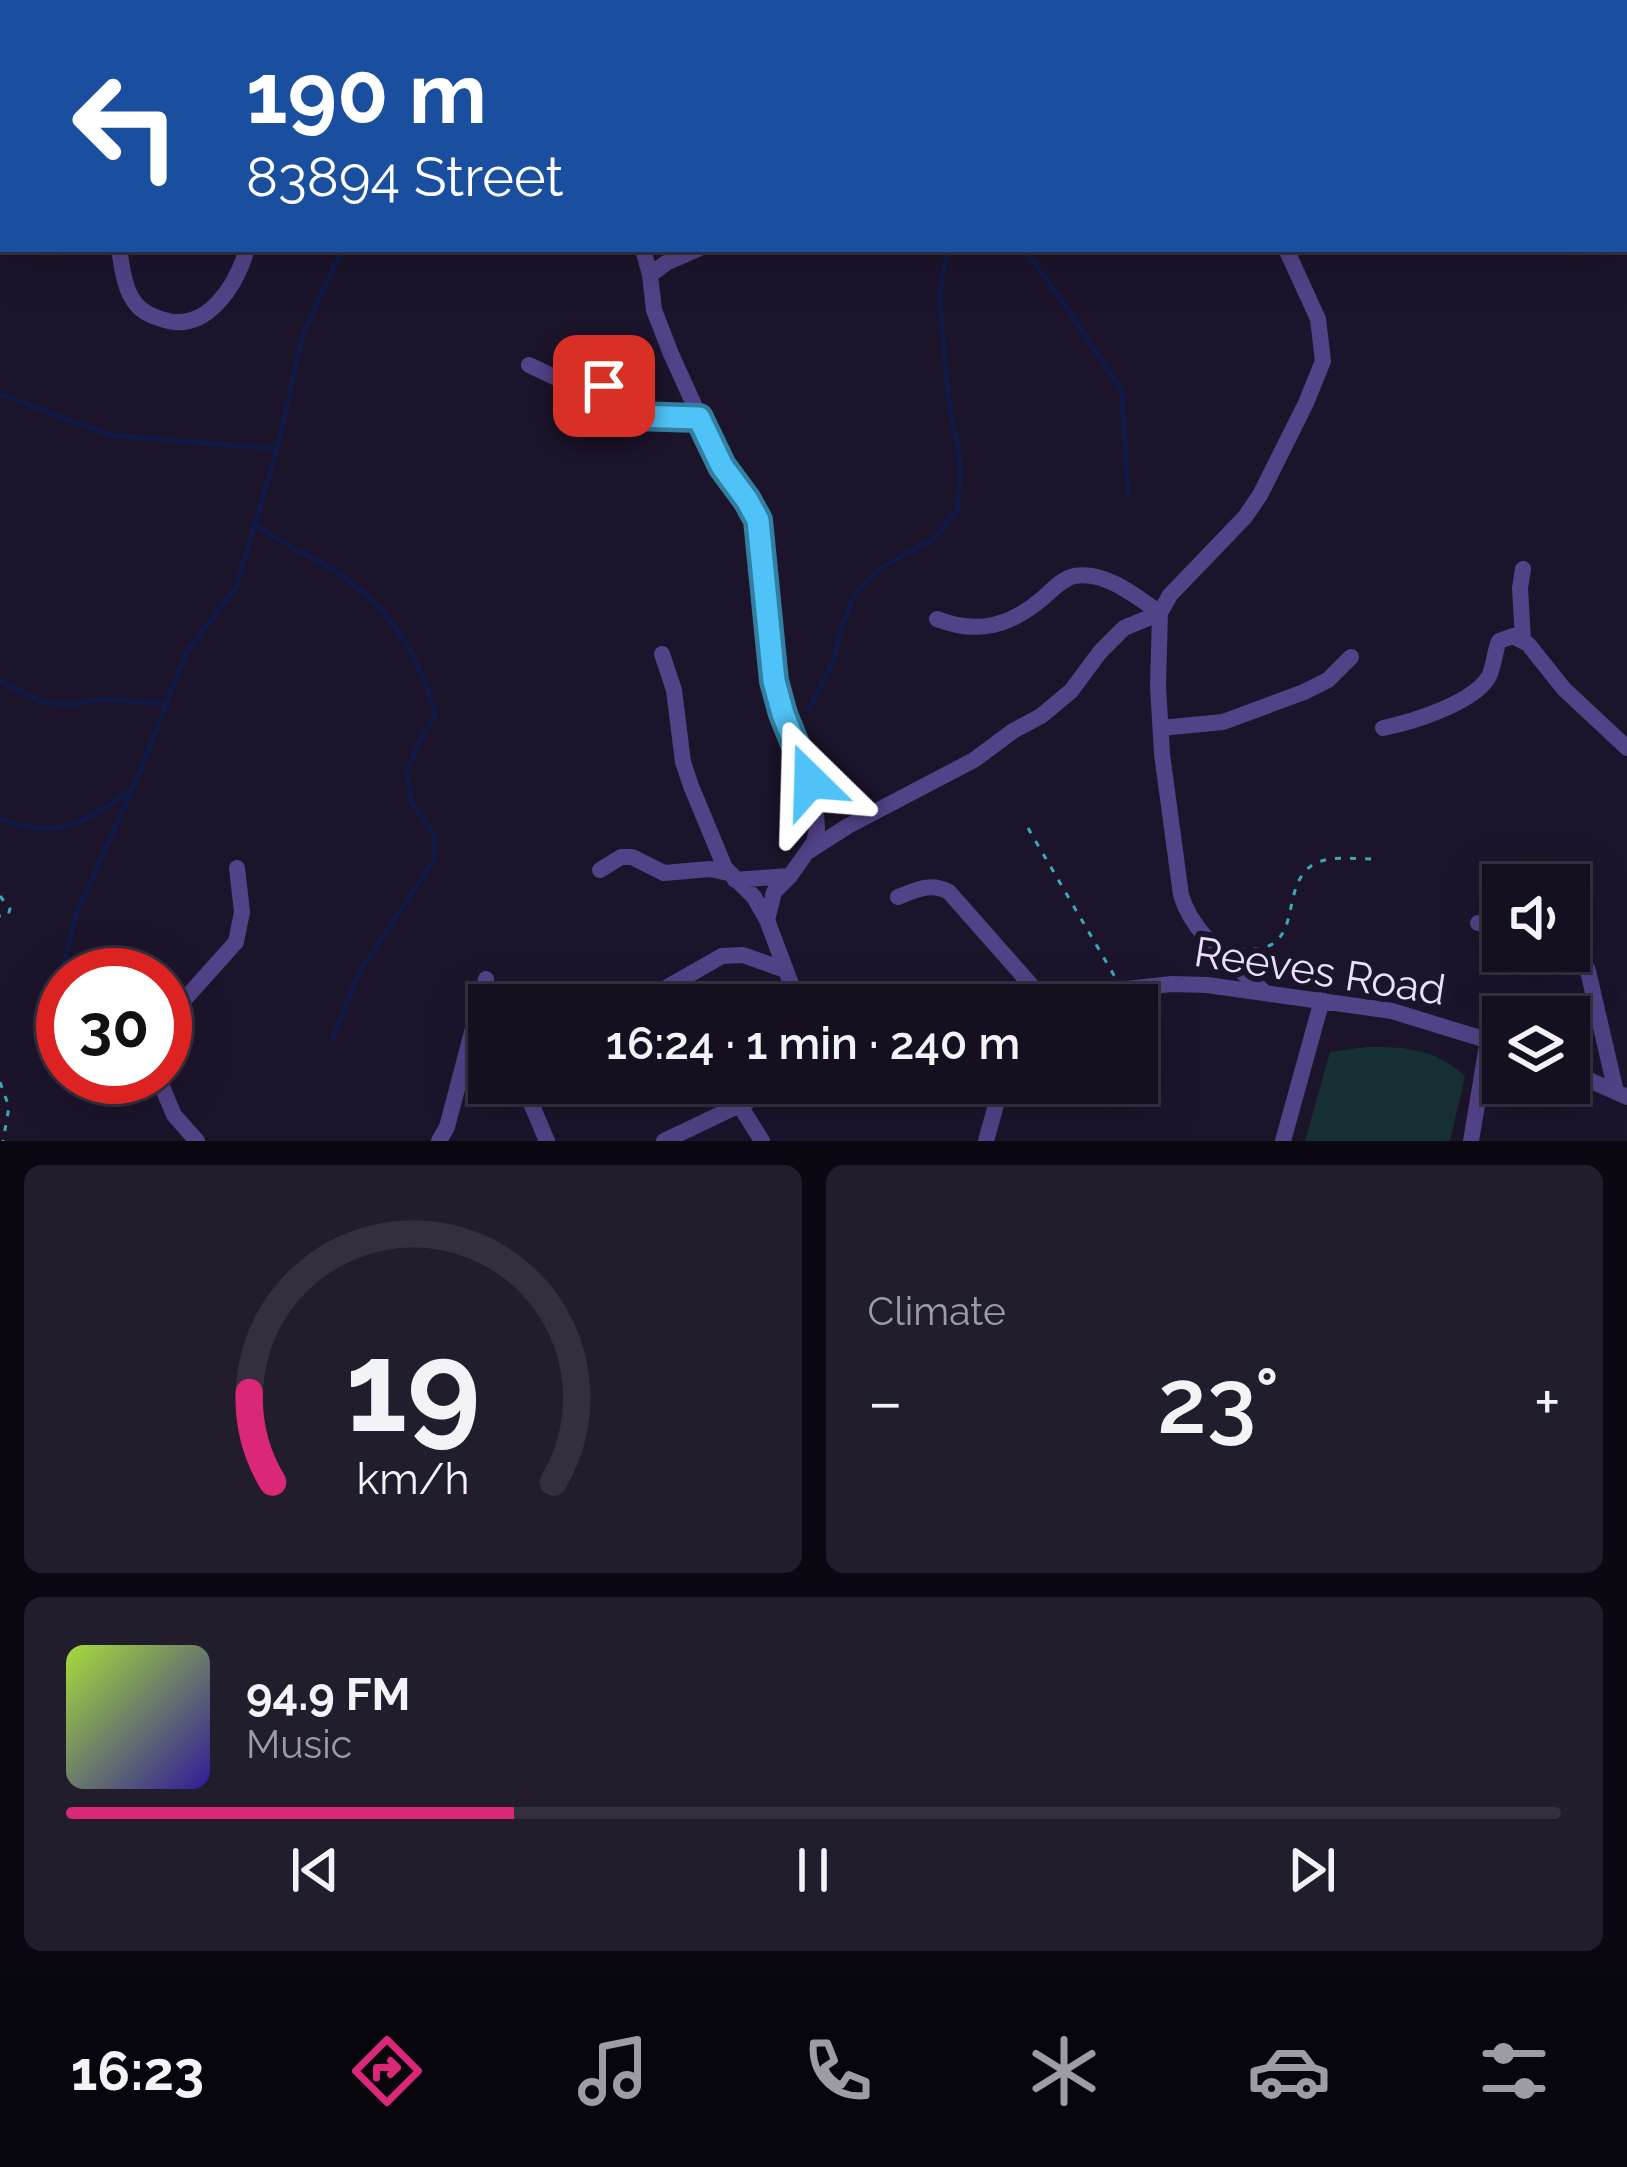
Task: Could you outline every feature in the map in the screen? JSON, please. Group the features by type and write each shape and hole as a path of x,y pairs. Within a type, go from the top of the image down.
{"street":[{"path":"120,252 137,307 181,323 204,315 224,296 246,252"},
{"path":"644,252 659,326 722,466 758,520 774,681 815,800 817,829 809,851 774,892 767,920"},
{"path":"650,275 691,252"},
{"path":"1263,991 1190,921 1181,896 1161,728 1160,613 1170,595 1245,518 1261,495 1323,361 1318,319 1287,252"},
{"path":"530,365 565,382 604,386 634,416 699,418"},
{"path":"1523,569 1523,640 1564,689 1627,748"},
{"path":"937,619 967,628 1001,622 1018,616 1063,580 1081,575 1130,591 1160,613"},
{"path":"809,851 974,760 1041,716 1071,691 1124,628 1160,613"},
{"path":"1383,728 1464,700 1488,678 1499,641 1523,640"},
{"path":"662,653 677,705 684,768 732,876 754,897 767,920 791,984"},
{"path":"1161,728 1223,722 1304,692 1328,680 1351,657"},
{"path":"600,870 622,856 632,856 664,873 710,869 732,876 790,875"},
{"path":"192,992 236,942 242,912 237,868"},
{"path":"898,896 928,886 949,892 1019,984"},
{"path":"1478,923 1482,924"},
{"path":"1207,985 1218,949"},
{"path":"673,984 722,956 742,955 785,970"},
{"path":"1588,972 1621,1095"},
{"path":"439,1141 486,979"},
{"name":"Reeves Road","path":"1158,984 1263,991 1391,1011 1482,1038"},
{"path":"1283,1141 1322,1000"},
{"path":"1590,1081 1621,1095"},
{"path":"1471,1141 1482,1097"},
{"path":"170,1104 197,1141"},
{"path":"531,1104 547,1141"},
{"path":"664,1141 739,1104 762,1141"},
{"path":"986,1141 996,1104"}],"path":[{"path":"1028,828 1120,984"},
{"path":"1218,949 1272,945 1287,926 1303,875 1314,865 1331,858 1373,859"},
{"path":"0,896 10,909 8,915 0,916"},
{"path":"0,1082 9,1107 3,1141"}],"green space":[{"path":"1366,1047 1419,1051 1465,1076 1450,1141 1305,1141 1330,1052"}],"waterway":[{"path":"68,948 77,912 138,777 187,651 236,588 277,449 303,334 341,252"},
{"path":"809,709 834,659 855,593 881,568 931,540 957,512 961,467 939,298 947,252"},
{"path":"1026,252 1122,391 1128,494"},
{"path":"0,394 109,435 277,449"},
{"path":"255,524 349,581 383,612 420,670 436,716 406,772 412,803 434,834 434,860 359,973 332,1039"},
{"path":"0,681 40,701 69,705 99,699 167,704"},
{"path":"0,819 39,828 70,825 132,790"}],"route":[{"path":"604,386 634,416 699,418 722,466 752,508 761,534 774,681 810,781"}]}
